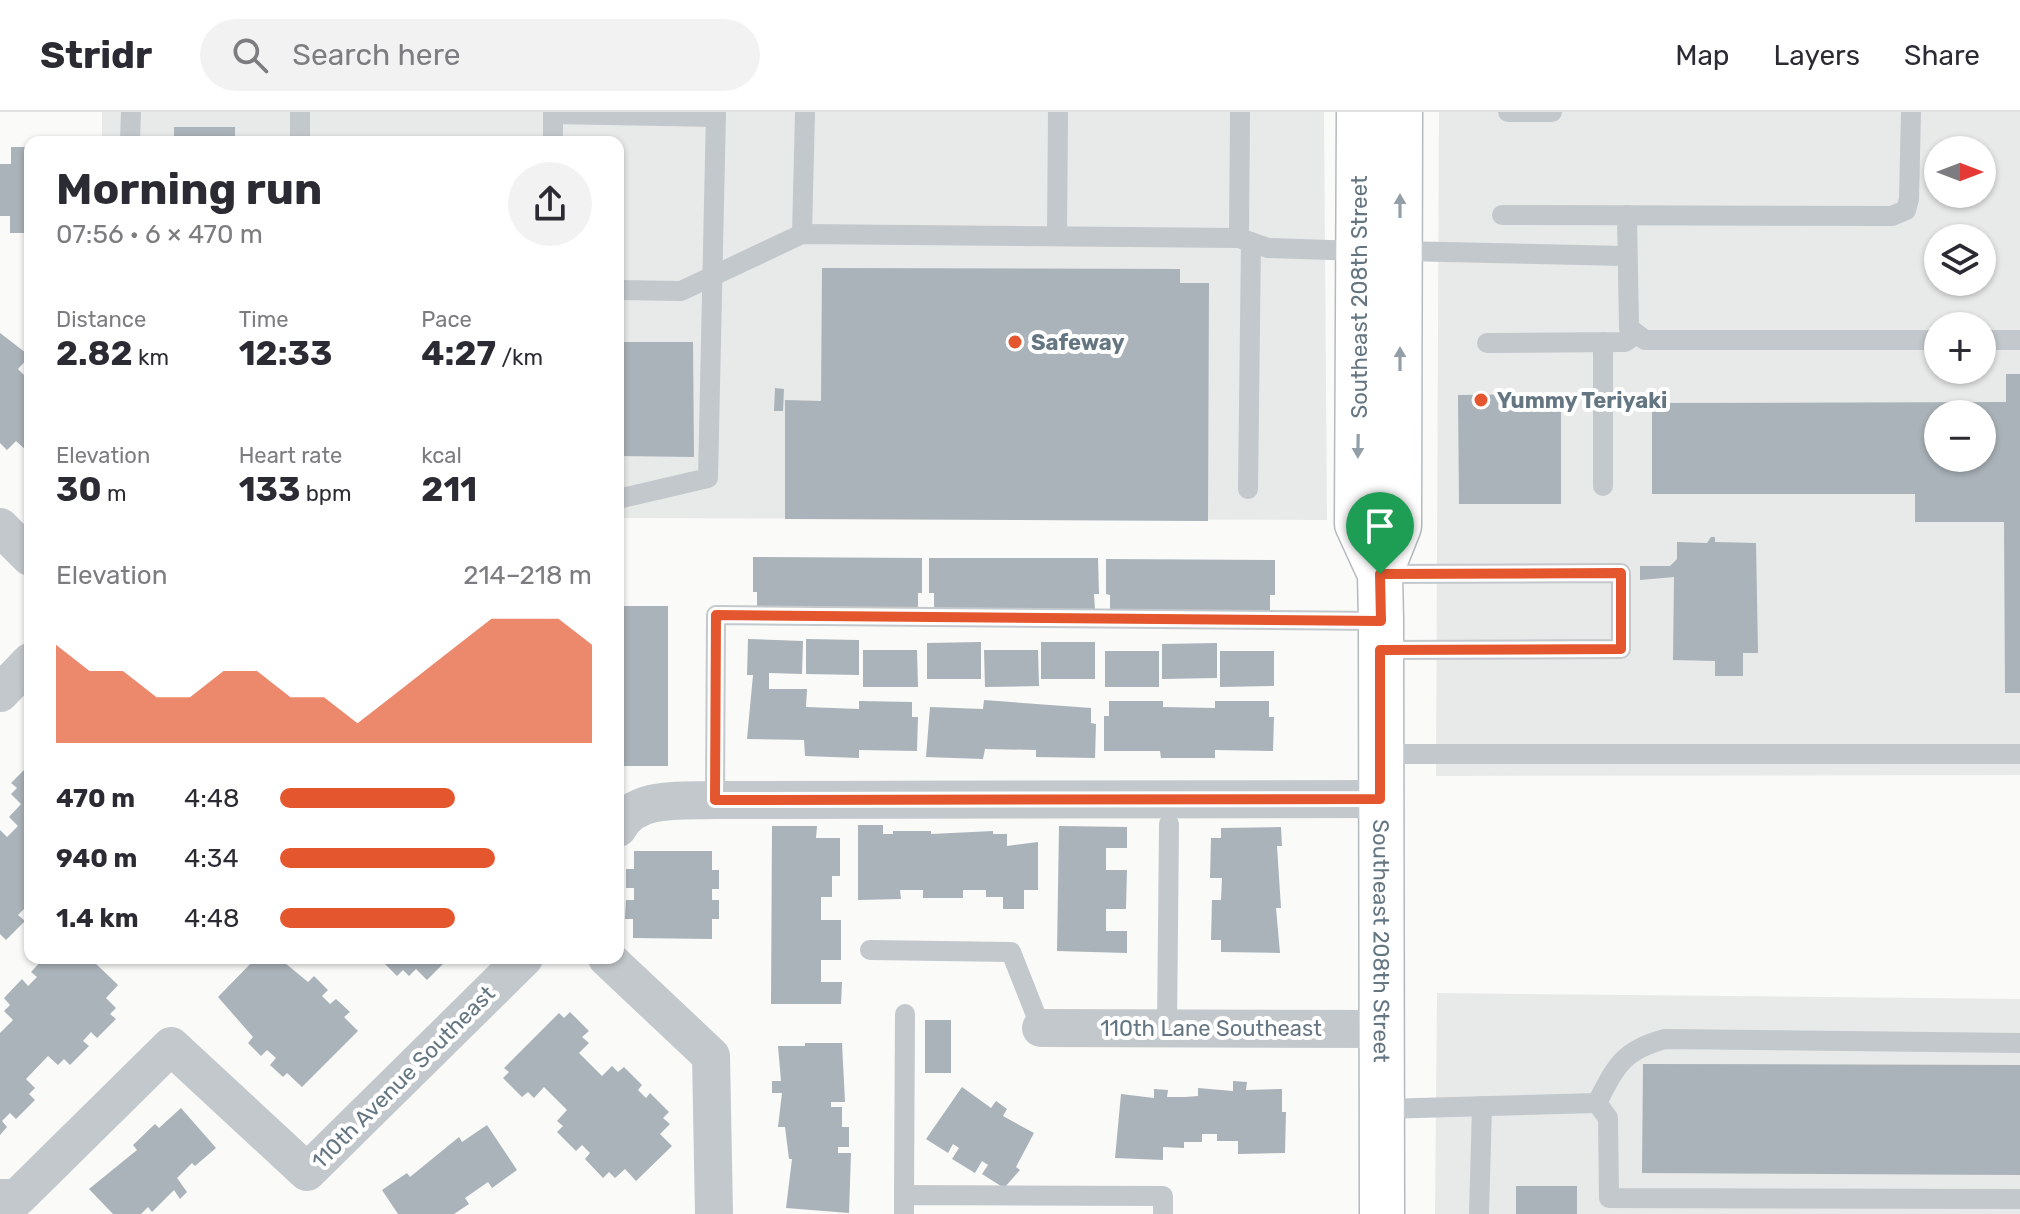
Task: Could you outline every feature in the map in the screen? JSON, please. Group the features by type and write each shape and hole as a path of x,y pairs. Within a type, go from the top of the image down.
{"main road":[{"name":"Southeast 208th Street","path":"1359,112 1380,251"},
{"name":"Southeast 208th Street","path":"1382,1214 1380,574 1357,524 1380,251 1400,112"}],"street":[{"path":"0,527 24,551"},
{"path":"0,693 24,668"},
{"path":"624,821 635,808 660,803 715,800 1380,799"},
{"name":"110th Avenue Southeast","path":"0,1198 17,1198 171,1046 307,1172 518,964"},
{"path":"613,964 711,1056 714,1214"},
{"name":"110th Lane Southeast","path":"1041,1028 1381,1029"}],"lane":[{"path":"130,136 131,112"},
{"path":"300,112 300,136"},
{"path":"802,234 805,112"},
{"path":"1057,236 1058,112"},
{"path":"1240,112 1248,489"},
{"path":"1508,112 1552,112"},
{"path":"1502,215 1892,216 1906,210 1909,199 1911,112"},
{"path":"553,136 553,113 716,114 708,478 624,498"},
{"path":"1627,215 1629,328 1645,340 1924,340"},
{"path":"624,290 681,291 802,234 1245,240 1268,248 1626,256"},
{"path":"1487,343 1625,342 1637,334"},
{"path":"1996,340 2020,340"},
{"path":"1603,342 1603,486"},
{"path":"715,800 716,615 1380,636 1621,649 1621,573 1380,574"},
{"path":"1380,754 2020,754"},
{"path":"1167,1028 1169,824"},
{"path":"870,950 1011,952 1041,1028"},
{"path":"905,1014 904,1204 1163,1196 1163,1214"},
{"path":"1597,1103 1614,1070 1636,1047 1665,1039 2020,1043"},
{"path":"1382,1109 1597,1103"},
{"path":"1597,1103 1608,1118 1609,1198 2020,1199"},
{"path":"1479,1214 1482,1106"}],"shaded area":[{"path":"102,112 1324,112 1327,520 624,518 624,136 102,136"},
{"path":"1439,112 2020,112 2020,775 1436,776"},
{"path":"1437,993 2020,999 2020,1214 1435,1214"}],"building":[{"path":"174,127 235,127 235,136 174,136"},
{"path":"11,147 24,147 24,233 10,233 10,216 0,216 0,164 11,164"},
{"name":"Safeway","path":"822,268 1180,269 1180,283 1209,283 1208,521 785,519 785,400 821,401"},
{"path":"0,333 24,351 24,362 18,369 24,375 24,448 16,441 7,450 0,443"},
{"path":"624,342 693,342 694,457 624,456"},
{"path":"2006,374 2020,374 2020,693 2005,693 2004,522 1915,522 1915,494 1652,494 1652,403 1924,402 1924,472 1996,472 1996,402 2006,402"},
{"path":"775,388 784,389 783,411 774,411"},
{"path":"1561,394 1561,504 1459,504 1458,395"},
{"path":"1715,537 1715,542 1756,543 1758,653 1743,653 1743,676 1715,676 1715,661 1673,660 1674,577 1640,580 1640,566 1670,566 1677,559 1677,542 1707,543"},
{"path":"753,557 922,558 922,593 918,593 918,609 757,608 757,592 753,592"},
{"path":"929,558 1098,558 1099,594 1094,594 1095,610 934,609 934,593 929,593"},
{"path":"1106,559 1275,560 1275,595 1270,595 1270,611 1110,610 1110,595 1106,594"},
{"path":"624,606 668,606 668,766 624,766"},
{"path":"748,639 803,641 802,674 769,673 769,689 807,689 806,707 859,709 859,701 912,702 912,717 918,717 917,751 859,750 859,758 805,756 804,740 747,739 753,675 747,675"},
{"path":"806,639 859,640 859,675 806,674"},
{"path":"981,642 981,679 927,679 927,643"},
{"path":"1041,642 1095,642 1095,679 1041,679"},
{"path":"1217,643 1217,678 1162,679 1162,644"},
{"path":"863,650 917,650 918,687 863,687"},
{"path":"984,650 1038,650 1039,686 985,687"},
{"path":"1105,651 1159,651 1159,687 1105,687"},
{"path":"1220,651 1274,651 1274,686 1220,687"},
{"path":"984,700 1091,708 1091,723 1096,724 1095,758 1036,757 1036,750 985,749 983,759 926,757 930,707 983,709"},
{"path":"1109,701 1163,701 1163,707 1215,708 1215,701 1269,701 1269,717 1274,717 1273,751 1215,750 1215,758 1161,758 1160,751 1104,751 1104,716 1109,716"},
{"path":"24,770 24,909 18,915 24,922 6,940 0,934 0,830 7,837 18,826 9,817 21,804 11,794 17,788 11,783"},
{"path":"858,825 883,825 883,834 893,834 893,831 931,831 931,834 993,831 993,834 1007,834 1007,846 1038,842 1038,890 1024,890 1024,909 1003,909 1003,897 986,897 986,890 963,890 963,898 923,898 923,890 900,890 901,899 858,900"},
{"path":"772,826 817,826 816,838 840,838 840,876 832,876 832,897 821,897 821,920 841,920 841,960 821,960 821,982 842,982 841,1004 771,1004"},
{"path":"1059,826 1127,827 1127,848 1106,848 1106,870 1127,870 1126,909 1106,909 1106,931 1127,931 1127,953 1057,951"},
{"path":"1281,827 1282,846 1277,846 1281,908 1276,908 1280,953 1221,952 1221,940 1211,940 1212,900 1221,900 1222,878 1210,878 1211,838 1221,838 1221,828"},
{"path":"634,851 712,851 712,870 719,870 719,889 712,889 712,900 719,900 719,919 712,919 712,939 633,938 633,919 625,919 626,900 634,900 634,888 626,888 626,869 634,869"},
{"path":"38,964 96,964 118,985 106,998 116,1008 110,1014 116,1019 97,1038 91,1032 83,1041 89,1046 70,1065 64,1059 58,1065 48,1056 26,1079 35,1088 29,1094 35,1100 16,1119 10,1113 2,1121 7,1127 0,1135 0,1033 13,1020 4,1011 10,1005 4,998 22,979 28,986 37,977 31,972"},
{"path":"250,964 286,964 308,982 314,976 328,990 322,996 330,1004 336,999 350,1012 344,1017 358,1031 302,1087 287,1073 283,1077 270,1065 276,1058 267,1050 261,1056 248,1043 253,1037 218,997"},
{"path":"385,964 443,964 427,980 416,969 409,976 403,970 397,976"},
{"path":"570,1012 589,1031 582,1037 589,1043 579,1053 602,1076 612,1066 618,1072 624,1067 642,1085 638,1090 646,1098 650,1093 669,1112 663,1118 670,1124 660,1134 672,1146 636,1181 625,1169 615,1178 609,1172 603,1178 585,1159 590,1153 582,1145 576,1151 557,1132 563,1126 557,1121 567,1110 544,1087 534,1098 528,1092 522,1097 503,1078 509,1072 504,1068 559,1013 564,1018"},
{"path":"925,1020 951,1020 951,1073 925,1073"},
{"path":"805,1043 842,1043 845,1102 831,1102 831,1107 842,1107 842,1127 849,1127 849,1147 838,1147 838,1153 851,1153 849,1213 786,1208 792,1159 789,1159 785,1127 778,1127 782,1093 772,1093 772,1081 781,1081 778,1046 805,1046"},
{"path":"1643,1064 2020,1065 2020,1175 1642,1173"},
{"path":"1233,1081 1247,1082 1246,1090 1282,1089 1282,1112 1286,1112 1285,1153 1238,1154 1238,1141 1217,1141 1217,1134 1202,1134 1202,1142 1184,1142 1184,1148 1163,1147 1163,1160 1115,1158 1121,1094 1154,1098 1154,1089 1168,1090 1167,1097 1198,1096 1198,1088 1233,1091"},
{"path":"962,1087 991,1108 996,1101 1007,1109 1003,1116 1034,1133 1016,1167 1020,1170 1004,1188 982,1174 988,1165 982,1161 975,1173 952,1159 959,1148 953,1144 948,1153 926,1139"},
{"path":"181,1108 216,1148 195,1166 192,1163 177,1178 187,1192 180,1199 174,1190 152,1212 148,1207 141,1214 113,1214 89,1189 137,1150 133,1145 155,1124 159,1128"},
{"path":"487,1125 517,1170 492,1188 488,1182 465,1198 469,1204 454,1214 398,1214 382,1190 407,1173 410,1177 459,1137 462,1142"},
{"path":"1516,1186 1577,1186 1577,1214 1516,1214"}],"place":[{"name":"Safeway","path":"1015,342"},
{"name":"Yummy Teriyaki","path":"1481,400"}],"route":[{"path":"1621,573 1621,649 1380,650 1380,799 715,800 716,615 1381,621 1380,574 1621,573"}]}
